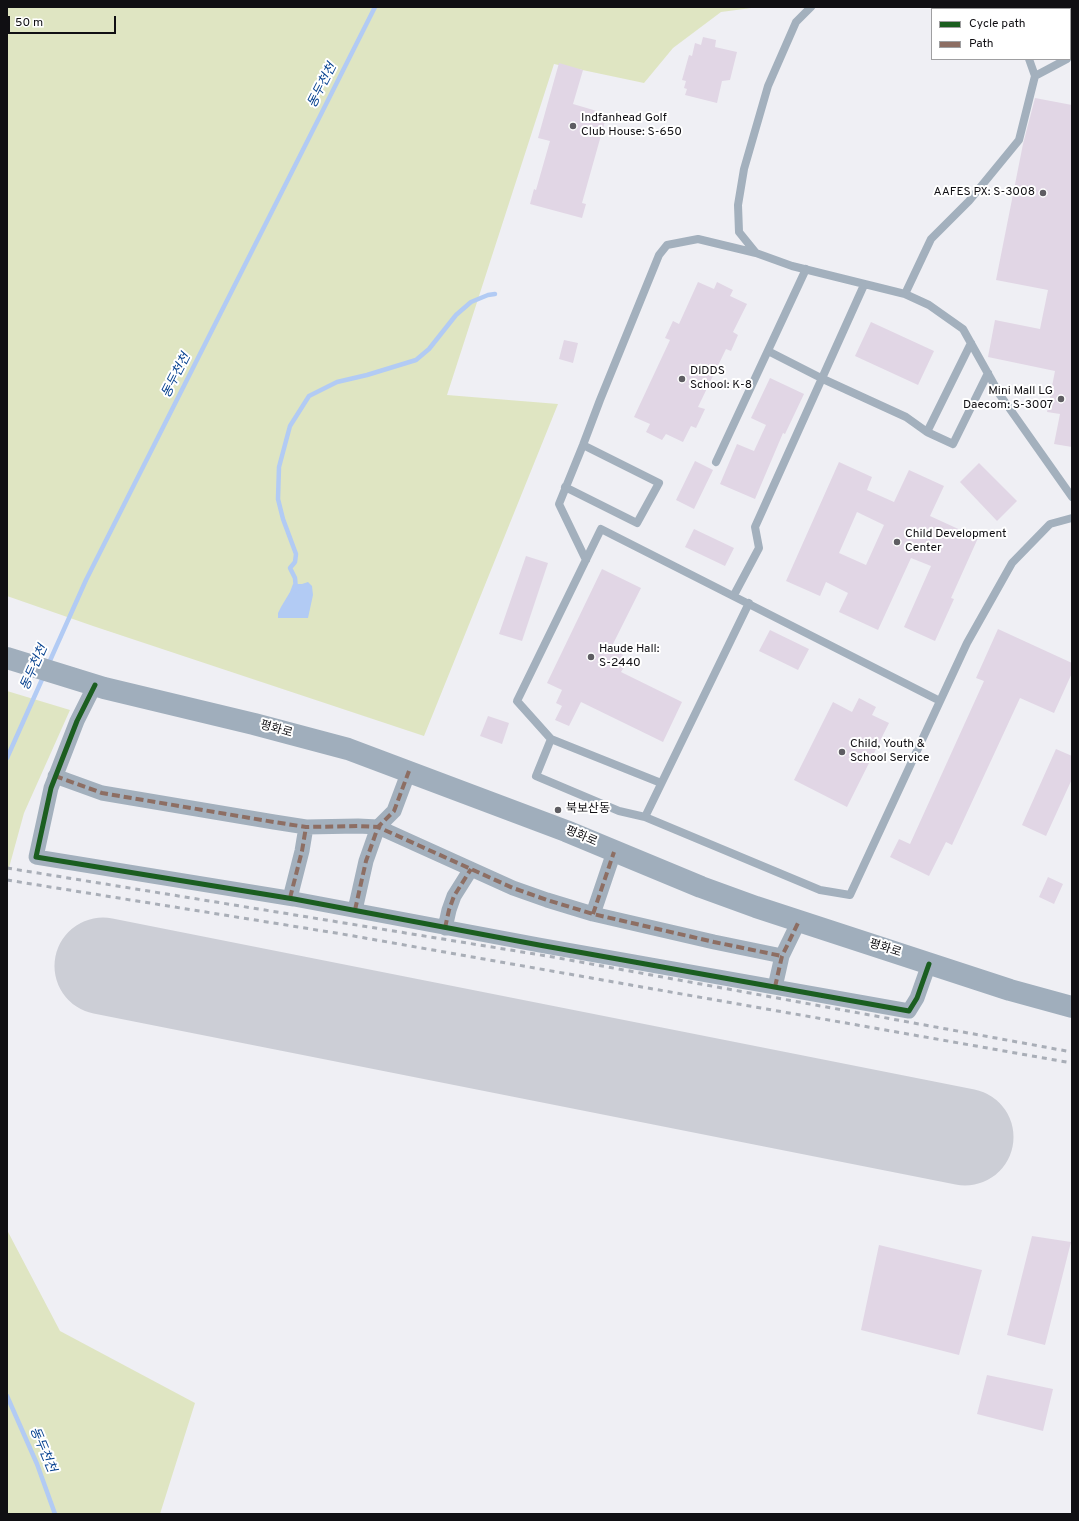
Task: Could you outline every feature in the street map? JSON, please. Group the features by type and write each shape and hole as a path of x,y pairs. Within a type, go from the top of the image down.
{"main road":[{"name":"평화로","path":"7,658 90,684 254,724 348,749 566,831 701,887 929,964 1010,990 1072,1007"}],"street":[{"path":"90,684 51,788 36,858 290,898 445,928 909,1011 916,998 929,964"},
{"path":"355,910 366,861 378,828 394,811 409,771"},
{"path":"56,776 102,793 306,827 358,826 378,828 513,888 593,914 782,956"},
{"path":"290,898 302,851 306,827"},
{"path":"593,914 614,852"},
{"path":"445,928 454,896 472,869"},
{"path":"775,987 782,956 799,921"}],"lane":[{"path":"756,253 740,232 738,205 744,169 768,86 796,22 811,7"},
{"path":"905,294 931,239 969,201 1019,140 1036,76 1029,60"},
{"path":"1036,76 1065,60"},
{"path":"586,560 559,504 659,255 667,245 698,239 756,253 792,266 905,294 929,305 963,329 1000,395 1072,497"},
{"path":"716,462 806,269"},
{"path":"734,595 759,548 755,527 864,285"},
{"path":"927,432 971,343"},
{"path":"768,351 906,417 927,432 953,444 988,373"},
{"path":"565,488 637,523 659,483 583,445"},
{"path":"551,739 536,776 620,811 645,817 820,890 850,895 967,643 1012,564 1050,524 1072,518"},
{"path":"661,783 551,739 517,701 601,529 734,595 940,701"},
{"path":"645,817 749,603"}],"green space":[{"path":"7,7 759,7 721,12 673,48 644,83 554,64 447,395 558,404 424,736 7,596"},
{"path":"7,691 70,710 24,813 7,875"},
{"path":"7,1230 60,1331 195,1403 160,1514 7,1514"}],"water":[{"path":"308,582 312,586 313,595 308,618 278,618 278,613 293,584"}],"building":[{"path":"703,37 716,40 715,47 737,52 730,80 722,81 717,103 685,95 687,89 684,88 686,81 682,80 689,55 692,56 695,43 701,45"},
{"name":"Indfanhead Golf Club House: S-650","path":"559,63 583,70 573,104 607,114 582,203 586,204 582,218 530,204 534,189 536,190 550,141 538,138"},
{"name":"AAFES PX: S-3008","path":"1035,98 1072,105 1072,447 1054,444 1060,414 1047,412 1055,371 988,357 995,320 1040,329 1048,290 996,280 1023,144"},
{"name":"DlDDS School: K-8","path":"698,282 714,289 717,282 733,290 730,296 747,304 733,332 738,335 731,351 726,349 698,407 705,409 696,428 691,426 683,442 666,434 662,440 646,432 650,424 634,417 670,340 665,338 673,321 679,324"},
{"path":"871,322 934,351 918,385 855,356"},
{"path":"564,340 578,343 573,363 559,359"},
{"path":"770,378 804,394 785,434 783,433 755,499 720,484 737,444 754,451 766,425 751,418"},
{"path":"695,461 713,470 694,509 676,500"},
{"path":"839,462 872,477 867,490 894,502 909,470 944,486 930,516 978,538 951,598 954,599 935,641 904,627 931,566 911,558 878,630 839,612 848,593 826,582 820,596 786,581","holes":["857,512 884,525 866,565 839,553"]},
{"path":"979,463 1017,501 997,521 960,482"},
{"path":"694,529 734,548 725,566 685,547"},
{"path":"526,556 548,563 522,641 499,634"},
{"name":"Haude Hall: S-2440","path":"602,569 641,588 612,646 621,651 626,664 621,672 682,702 663,742 581,702 569,726 555,720 562,706 556,703 562,690 547,683"},
{"path":"998,629 1072,663 1072,673 1054,713 1020,698 952,845 946,842 929,876 890,857 899,839 910,844 984,681 976,678"},
{"path":"770,630 809,649 798,670 759,651"},
{"name":"Child, Youth & School Service","path":"859,698 876,707 872,715 889,723 847,807 794,780 833,702 852,712"},
{"path":"488,716 509,723 502,744 480,736"},
{"path":"1056,749 1072,756 1072,779 1046,836 1022,825"},
{"path":"1048,877 1063,884 1054,904 1039,897"},
{"path":"1032,1236 1071,1242 1045,1345 1007,1335"},
{"path":"879,1245 982,1270 959,1355 861,1330"},
{"path":"987,1375 1053,1389 1043,1431 977,1414"}],"waterway":[{"name":"동두천천","path":"48,665 86,580 375,7"},
{"path":"296,590 295,578 290,568 295,562 296,554 283,519 278,499 279,467 290,426 309,396 337,382 367,375 416,360 429,349 456,315 471,302 488,295 495,294"},
{"name":"동두천천","path":"7,758 44,675"},
{"name":"동두천천","path":"7,1396 37,1464 55,1514"}],"runway":[{"path":"103,966 965,1137"}],"railway":[{"path":"7,868 553,957 1072,1052"},
{"path":"7,880 348,935 1072,1063"}],"marked path":[{"path":"355,910 366,861 378,827 394,811 409,771"},
{"path":"55,776 102,793 274,822 306,827 378,827 513,888 547,900 593,914 782,956"},
{"path":"290,898 302,851 306,827"},
{"path":"593,914 614,852"},
{"path":"445,928 454,896 471,869"},
{"path":"775,987 782,956 799,921"}],"cycle path":[{"path":"95,685 77,721 51,788 36,857 294,899 539,945 909,1011 917,998 929,964"}],"place":[{"name":"Indfanhead Golf Club House: S-650","path":"573,126"},
{"name":"AAFES PX: S-3008","path":"1043,193"},
{"name":"DlDDS School: K-8","path":"682,379"},
{"name":"Mini Mall LG Daecom: S-3007","path":"1061,399"},
{"name":"Child Development Center","path":"897,542"},
{"name":"Haude Hall: S-2440","path":"591,657"},
{"name":"Child, Youth & School Service","path":"842,752"},
{"name":"북보산동","path":"558,810"}]}
